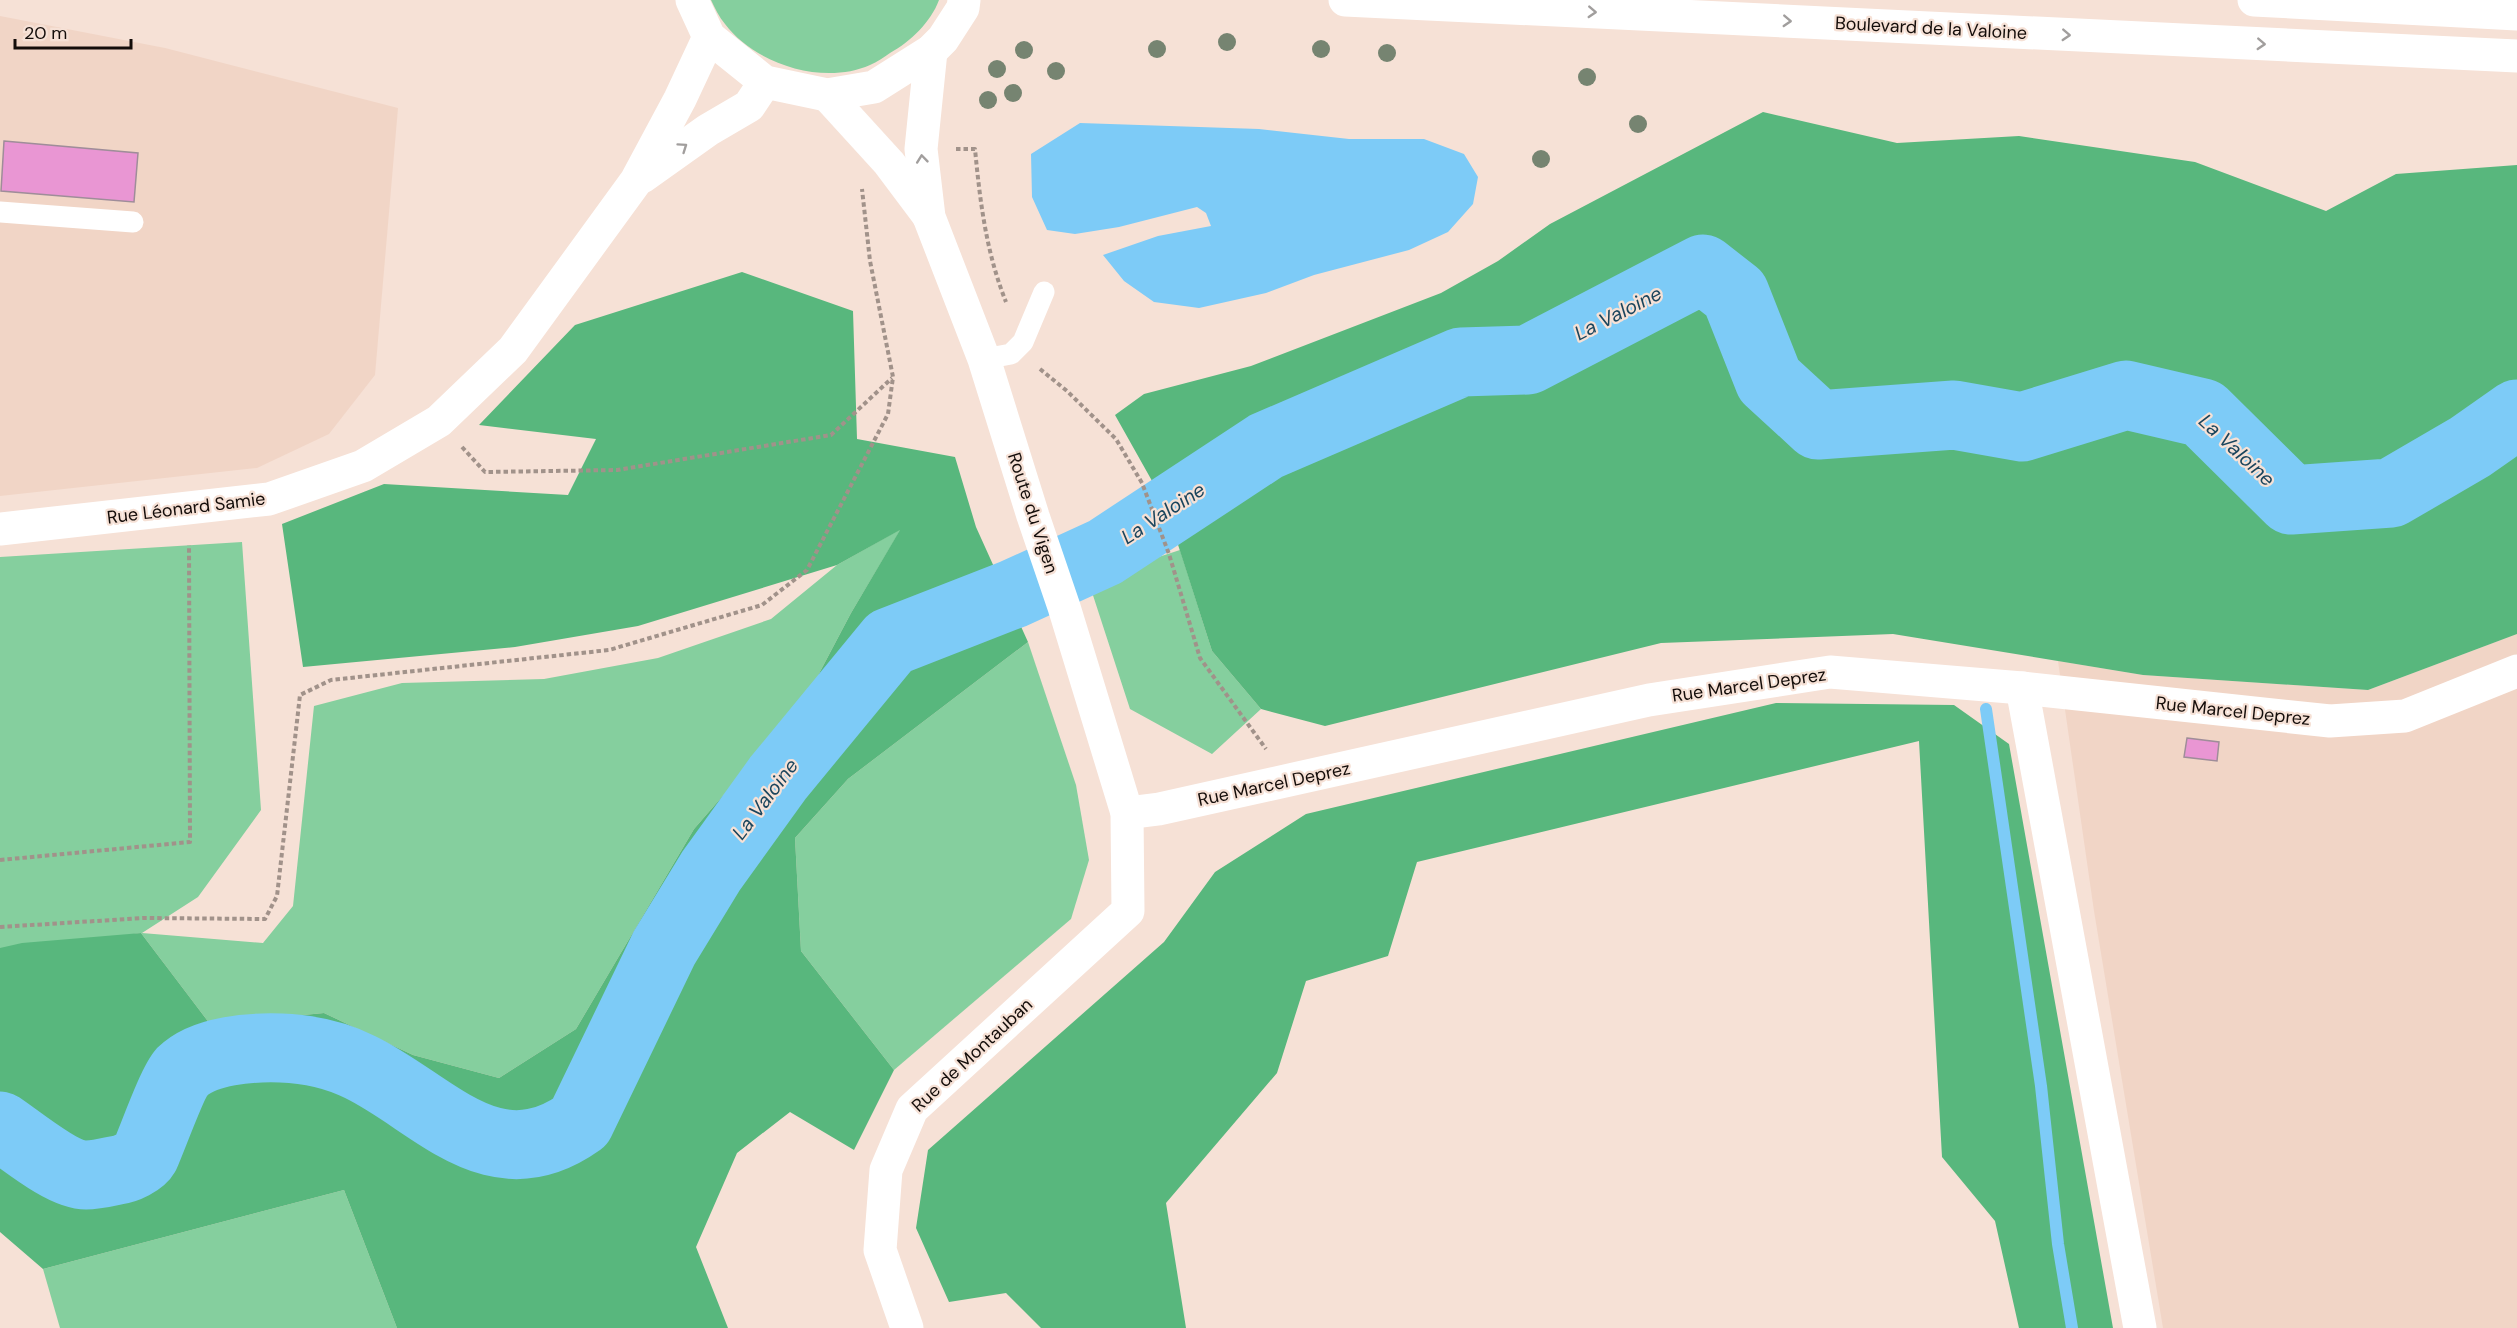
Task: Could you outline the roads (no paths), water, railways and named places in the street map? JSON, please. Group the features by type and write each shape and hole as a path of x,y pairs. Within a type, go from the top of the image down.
{"street":[{"path":"692,0 709,37 765,82 827,95 874,87 931,51 972,2"},
{"name":"Boulevard de la Valoine","path":"1345,0 2517,56"},
{"path":"2253,0 2517,14"},
{"path":"636,181 680,99 709,37"},
{"name":"Route du Vigen","path":"931,51 921,149 929,217 984,359 1127,813"},
{"path":"636,181 708,130 749,106 765,82"},
{"name":"Route du Vigen","path":"827,95 889,163 929,217"},
{"name":"Rue Léonard Samie","path":"2,526 268,499 363,466 439,421 513,350 636,181"},
{"name":"Rue Marcel Deprez","path":"1127,813 1159,809 1649,700 1830,672 2022,688 2330,722 2405,716 2517,671"},
{"path":"2022,688 2140,1328"},
{"name":"Rue de Montauban","path":"907,1328 880,1250 886,1170 912,1109 1128,911 1127,813"}],"lane":[{"path":"0,212 133,222"},
{"path":"984,359 1011,354 1023,342 1044,292"}],"water":[{"path":"1080,123 1259,129 1349,139 1424,139 1464,154 1478,177 1473,204 1448,232 1409,250 1314,275 1266,293 1199,308 1154,302 1124,281 1103,255 1158,236 1211,226 1206,213 1197,207 1119,227 1075,234 1047,230 1032,197 1031,154"}],"waterway":[{"name":"La Valoine","path":"0,1126 54,1163 76,1173 86,1175 129,1167 145,1155 173,1087 182,1072 191,1065 215,1054 256,1048 281,1048 322,1053 351,1063 387,1082 439,1117 465,1131 492,1141 519,1145 549,1139 580,1122 664,948 711,871 778,778 890,642 1013,594 1105,552 1266,446 1461,362 1528,360 1703,269 1735,294 1769,380 1818,425 1954,415 2022,427 2126,395 2203,413 2291,500 2391,493 2470,447 2517,414"},
{"path":"1986,709 2041,1086 2058,1244 2072,1328"}]}
